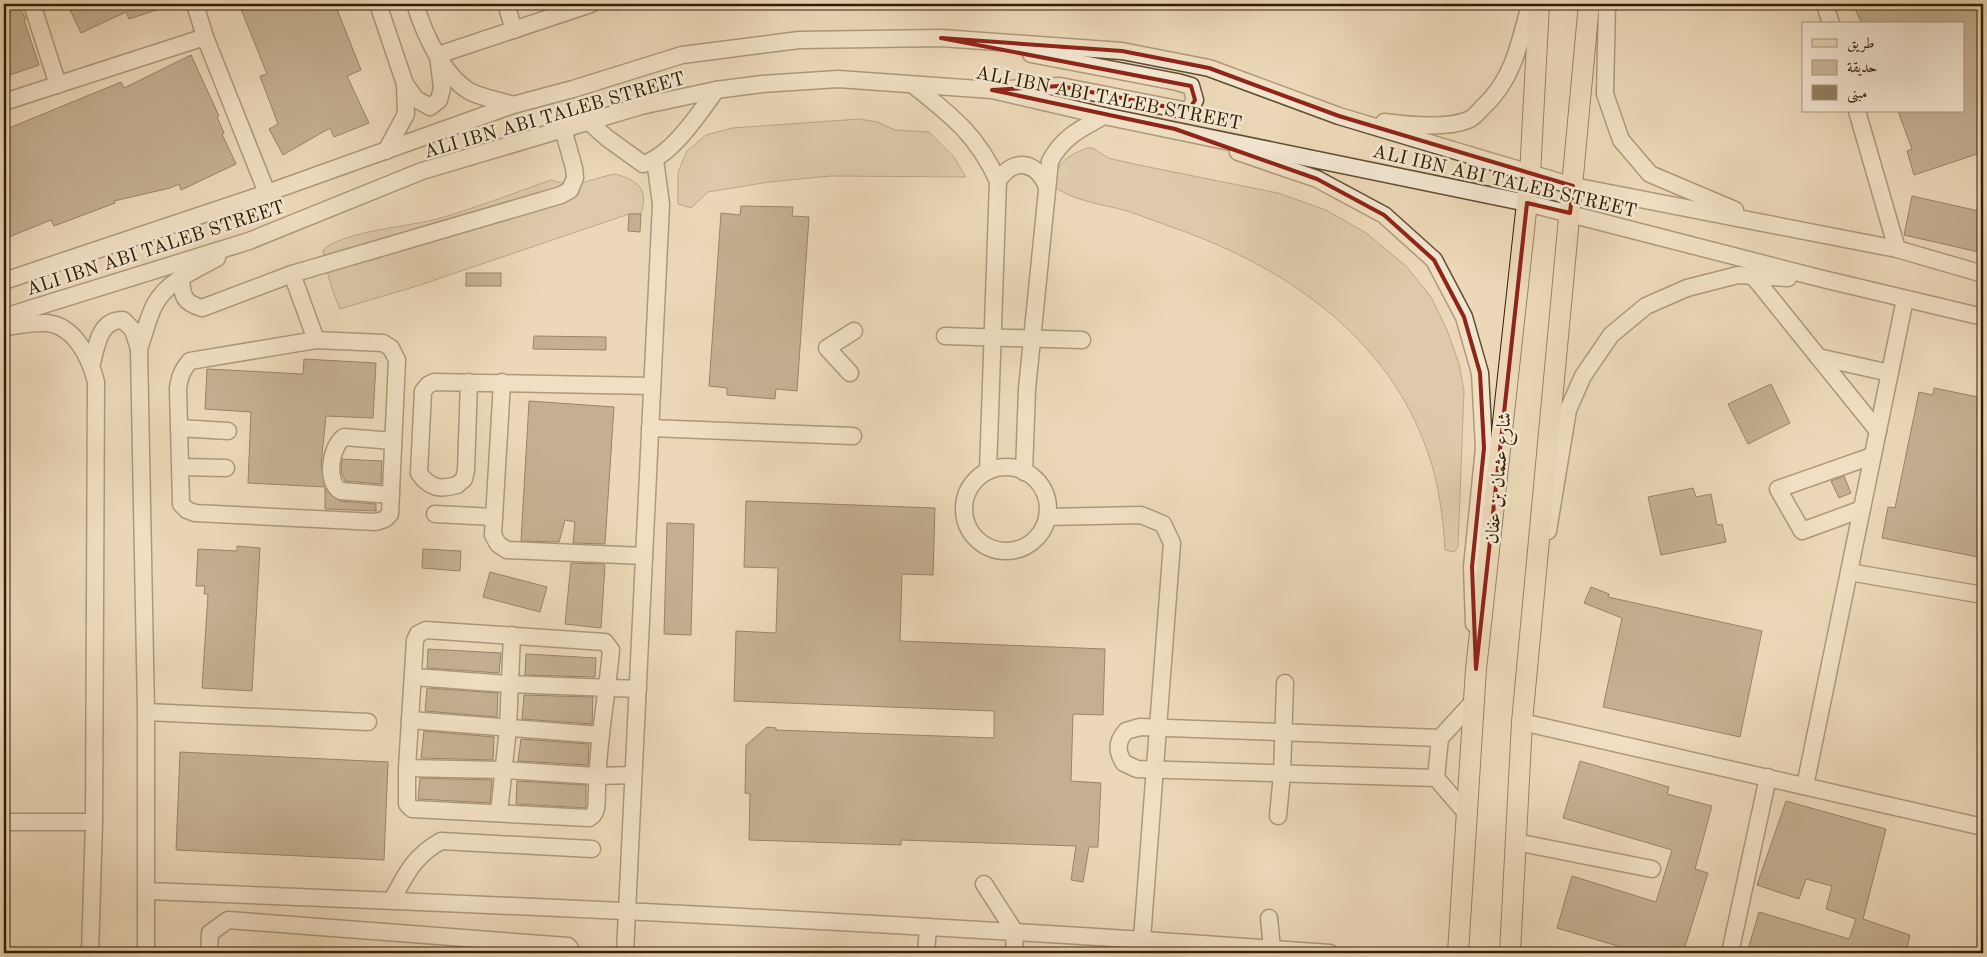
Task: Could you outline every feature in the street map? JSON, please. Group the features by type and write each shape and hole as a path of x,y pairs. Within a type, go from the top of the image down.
{"main road":[{"name":"شارع عثمان بن عفان","path":"1458,953 1476,669 1530,175 1539,4"},
{"path":"1510,953 1522,722 1589,4"}],"street":[{"path":"32,4 58,85"},
{"path":"195,4 267,193"},
{"path":"378,4 405,84 406,114 386,151"},
{"path":"415,4 438,55 453,77 470,91 514,104"},
{"path":"506,4 514,30"},
{"path":"438,55 514,30 568,7 591,4"},
{"path":"1338,116 1403,124 1443,124 1469,120 1494,97 1507,77 1517,54 1530,4"},
{"path":"1607,4 1605,94 1621,140 1650,174 1711,201 1789,229"},
{"path":"1825,4 1830,22"},
{"path":"4,102 206,36"},
{"path":"941,38 1122,51 1209,68 1338,116 1530,175 1573,186 1897,249 1983,274"},
{"path":"941,38 1177,82 1191,86 1195,100 1188,111 1060,86 992,90"},
{"name":"ALI IBN ABI TALEB STREET","path":"4,281 267,193 514,104 573,89 682,54 799,40 941,38"},
{"path":"405,84 416,99 430,107 439,100 442,88 438,55"},
{"name":"ALI IBN ABI TALEB STREET","path":"4,317 249,241 422,171 641,106 716,90 762,84 838,79 992,90 1104,116 1527,202 1823,280 1983,316"},
{"path":"913,85 964,128 986,156 998,181 988,471"},
{"path":"589,122 643,164 655,160 673,144 716,90"},
{"path":"1857,112 1897,249"},
{"path":"1024,472 1027,389 1050,161 1058,145 1104,116"},
{"path":"181,278 184,297 191,305 202,308 292,274 561,195 570,190 575,178 563,129"},
{"path":"1175,130 1317,179 1384,215 1434,260 1464,317 1480,372 1484,448 1472,567 1476,669"},
{"path":"625,953 661,204 655,160"},
{"path":"998,181 1010,167 1019,165 1032,167 1050,161"},
{"path":"1032,167 1042,175 1047,187"},
{"path":"139,348 155,305 164,293 181,278 249,241"},
{"path":"292,274 316,340"},
{"path":"1823,280 1738,275 1687,288 1646,306 1611,335 1582,376 1568,410 1537,584 1522,722 1983,826"},
{"path":"1753,276 1878,431"},
{"path":"1805,786 1905,299"},
{"path":"92,363 99,335 106,325 114,320 123,320 133,330 139,348 146,712 146,953"},
{"path":"4,327 46,323 62,327 76,340 92,363 96,382 94,822 90,953"},
{"path":"850,373 827,348 854,331"},
{"path":"944,336 1082,340"},
{"path":"316,340 383,343 391,348 397,360 390,514 385,519 376,522 195,513 186,510 181,504 178,388 181,372 190,361 316,340"},
{"path":"1818,357 1890,373"},
{"path":"469,382 466,470 464,479 457,485 447,488 435,488 426,482 419,473 423,391 434,382 469,382 502,382 652,386"},
{"path":"502,382 493,535 498,544 506,550 644,556"},
{"path":"179,428 228,431"},
{"path":"650,428 853,436"},
{"path":"391,495 341,492 335,488 331,481 334,450 344,437 394,441"},
{"path":"1862,509 1802,531 1778,489 1872,456"},
{"path":"181,467 226,468"},
{"path":"996,468 1019,469 1024,472 1039,482 1046,496 1048,508 1045,526 1035,540 1019,549 1002,551 990,548 977,539 968,527 964,512 969,488 980,476 996,468"},
{"path":"435,514 494,517"},
{"path":"1047,517 1142,515 1163,524 1172,543 1142,939"},
{"path":"1849,572 1983,595"},
{"path":"426,630 605,642 611,650 597,776 596,810 589,818 412,809 407,804 410,720 414,677 416,640 418,634 426,630"},
{"path":"499,813 508,728 508,684 512,635"},
{"path":"414,677 508,684 638,689"},
{"path":"1278,816 1282,774 1285,683"},
{"path":"1467,814 1436,778 1440,738 1474,701"},
{"path":"146,712 368,722"},
{"path":"410,720 601,735"},
{"path":"1436,778 1154,770 1130,767 1120,757 1118,742 1126,730 1140,727 1440,738"},
{"path":"408,768 503,770 597,776 633,775"},
{"path":"1730,953 1768,778"},
{"path":"4,822 94,822"},
{"path":"392,900 408,871 424,850 441,841 592,849"},
{"path":"1516,842 1652,868"},
{"path":"984,884 1015,932 1014,953"},
{"path":"147,891 627,910 1142,939 1330,953"},
{"path":"1269,918 1272,949"},
{"path":"209,953 210,933 228,920 568,946 573,953"},
{"path":"926,953 928,927"}],"highlighted area":[{"path":"941,38 1122,51 1209,68 1339,116 1573,186 1570,213 1527,203 1476,669 1472,567 1484,448 1480,373 1464,317 1434,260 1384,215 1317,179 1175,129 992,90 1060,86 1188,111 1195,100 1191,86"}],"green space":[{"path":"860,119 877,122 895,130 929,132 954,157 966,177 831,176 769,182 708,192 691,208 678,204 678,172 687,151 706,135 732,128"},
{"path":"1087,148 1093,148 1108,158 1278,193 1326,210 1366,233 1406,266 1431,297 1447,330 1459,364 1464,391 1458,547 1454,552 1445,550 1438,489 1428,453 1411,413 1389,376 1362,343 1331,314 1296,288 1259,265 1220,246 1180,230 1127,211 1069,195 1052,185 1057,171 1064,161 1073,154"},
{"path":"615,174 630,179 640,187 644,198 641,214 629,214 417,286 340,309 334,295 323,250 333,243 362,233 441,218 551,180 569,184"}],"building":[{"path":"4,4 18,4 26,19 24,20 39,65 4,77"},
{"path":"67,4 168,4 168,6 129,19 126,12 81,33"},
{"path":"239,4 335,4 361,70 347,76 369,123 334,137 330,128 283,155 269,129 278,124 260,76 267,74"},
{"path":"1867,4 1978,4 1983,19 1983,152 1914,175 1907,151 1912,149 1898,112 1964,112 1964,22 1861,22 1855,9"},
{"path":"191,55 219,116 217,117 224,133 222,134 236,164 181,190 179,184 170,188 114,201 115,203 54,226 51,220 4,239 4,130 121,82 124,88"},
{"path":"1912,196 1983,212 1983,253 1904,235"},
{"path":"741,206 793,207 792,216 809,217 797,391 776,389 775,399 727,395 727,388 709,386 721,213 740,215"},
{"path":"629,214 641,214 640,232 628,231"},
{"path":"466,273 501,273 501,286 466,286"},
{"path":"534,336 606,337 606,350 533,349"},
{"path":"304,359 376,363 373,418 326,416 321,465 325,487 248,483 251,412 205,409 207,369 303,374"},
{"path":"1771,384 1790,423 1748,444 1728,404"},
{"path":"1934,388 1983,398 1983,558 1882,538 1888,507 1895,508 1919,392 1933,395"},
{"path":"529,401 614,407 605,544 573,543 575,522 565,520 559,542 521,541"},
{"path":"342,459 382,461 381,484 345,481 341,472"},
{"path":"1844,476 1851,493 1839,498 1831,481"},
{"path":"325,488 340,501 376,504 376,511 325,509"},
{"path":"1693,488 1696,497 1711,494 1717,525 1722,524 1726,542 1661,555 1648,497"},
{"path":"746,501 935,508 933,575 902,574 900,641 1105,649 1103,715 1073,714 1071,781 1101,783 1098,847 1089,847 1083,882 1071,880 1076,846 901,840 901,845 749,840 750,794 745,793 746,745 767,727 776,728 776,730 994,738 994,711 734,701 736,631 776,633 778,568 744,567"},
{"path":"667,523 694,524 691,635 664,634"},
{"path":"237,546 260,548 252,691 202,688 208,594 204,594 205,586 196,586 198,549 237,551"},
{"path":"423,549 461,551 460,571 422,568"},
{"path":"571,563 604,564 605,566 601,628 565,624"},
{"path":"490,572 547,587 540,612 483,597"},
{"path":"1591,587 1609,594 1608,597 1762,631 1740,737 1603,707 1622,618 1584,603"},
{"path":"428,649 501,653 499,673 427,668"},
{"path":"526,654 596,658 595,677 525,675"},
{"path":"427,688 498,693 497,717 425,711"},
{"path":"524,695 593,697 592,724 522,719"},
{"path":"424,731 494,737 493,760 421,758"},
{"path":"521,739 589,744 588,765 518,761"},
{"path":"180,752 388,762 384,860 176,850"},
{"path":"1580,761 1669,787 1667,794 1712,806 1695,869 1708,873 1683,953 1641,953 1557,928 1572,876 1656,902 1672,850 1563,818"},
{"path":"420,778 492,780 490,803 418,799"},
{"path":"517,781 586,785 586,808 516,804"},
{"path":"1786,801 1886,829 1863,919 1910,935 1906,953 1807,953 1793,948 1791,953 1747,953 1759,912 1849,939 1856,919 1826,909 1832,886 1806,879 1799,899 1757,885"}]}
